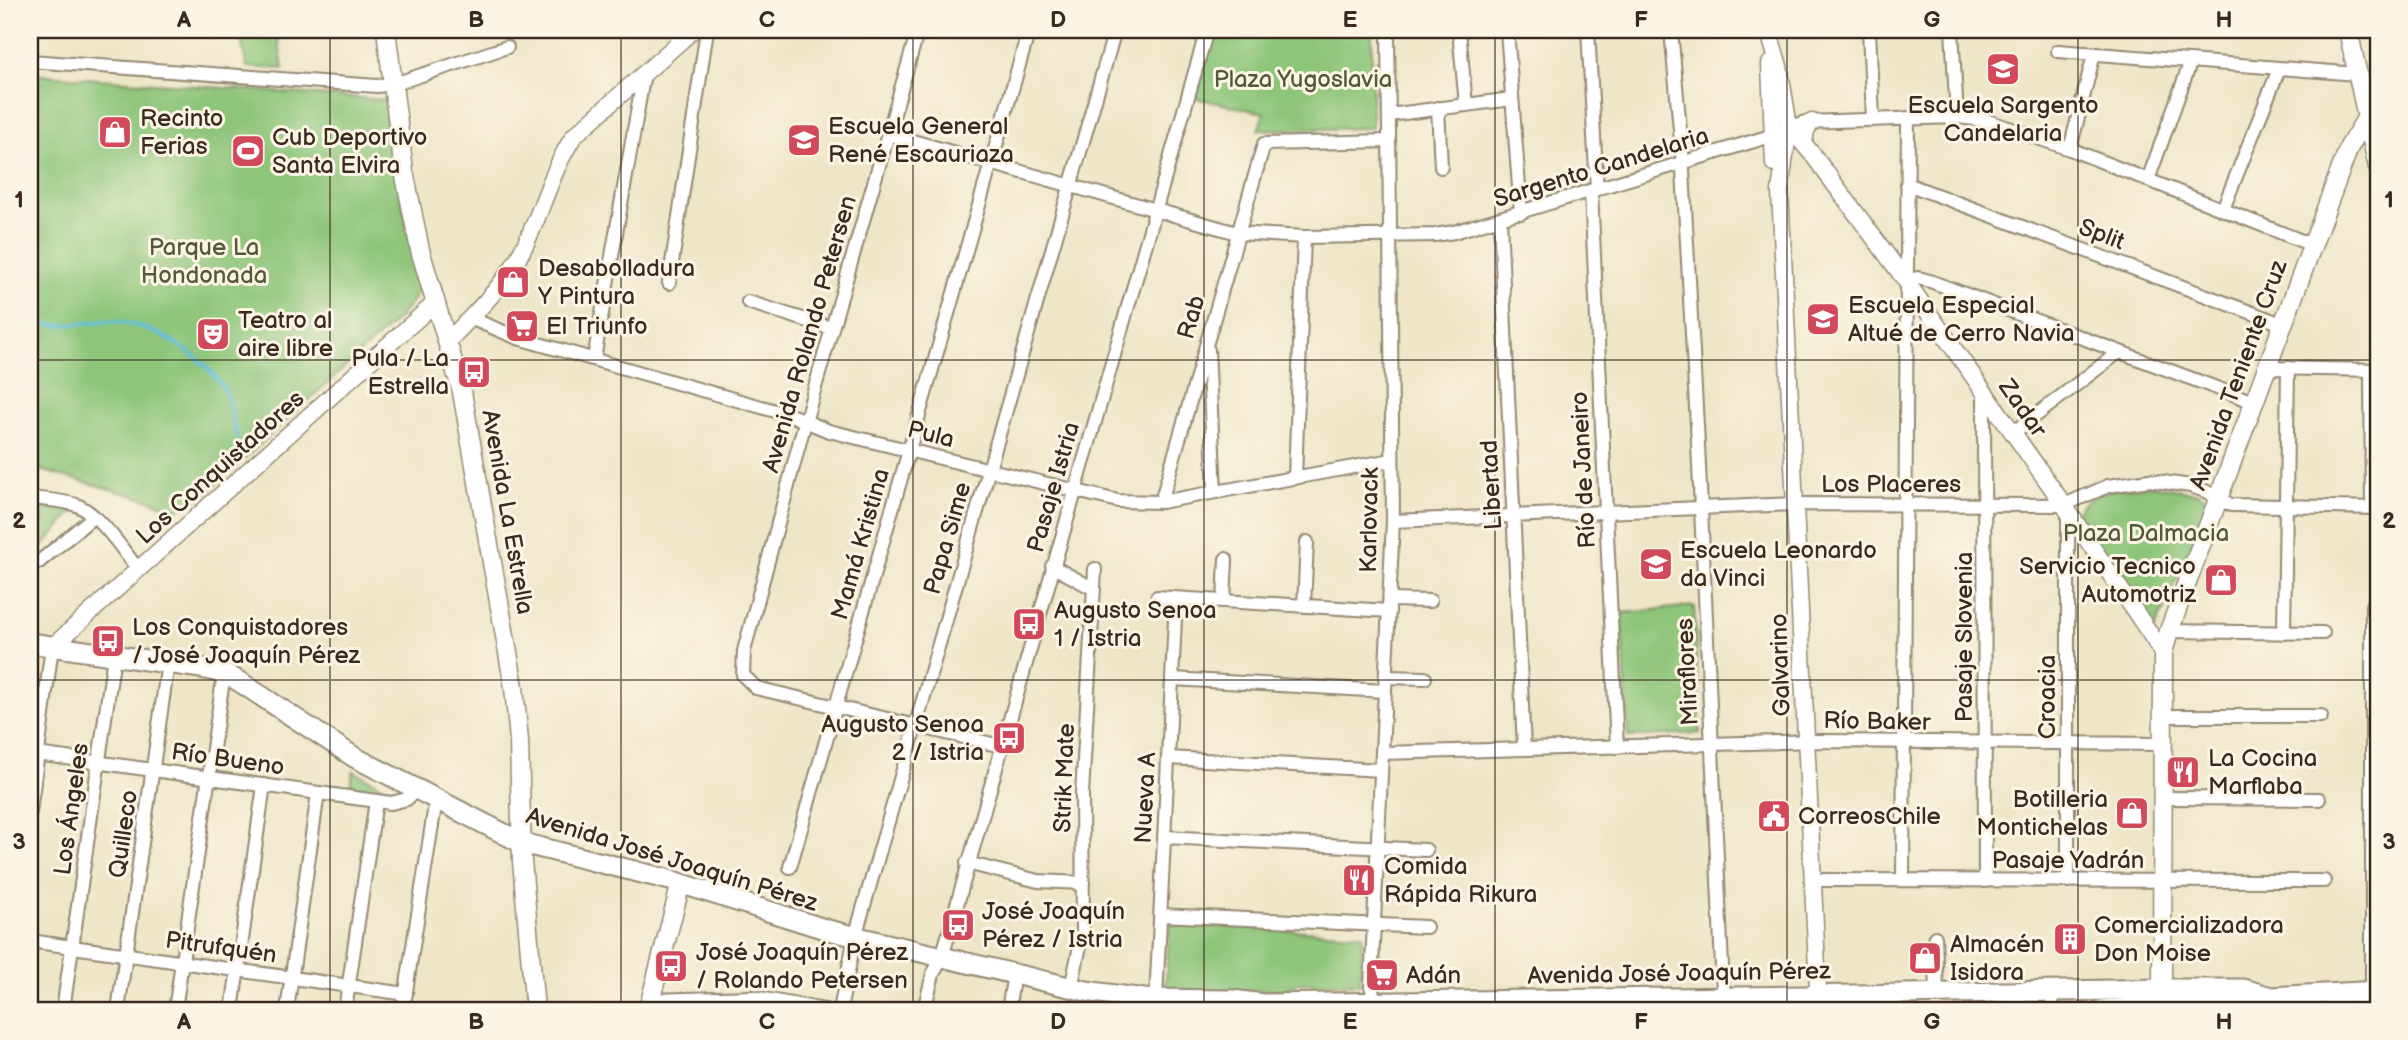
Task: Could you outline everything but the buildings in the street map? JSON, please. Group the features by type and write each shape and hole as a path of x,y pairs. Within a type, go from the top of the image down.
{"main road":[{"name":"Avenida La Estrella","path":"386,30 404,171 420,250 462,392 514,687 519,741 522,843 535,1010"},
{"path":"2348,30 2358,74 2373,116 2374,148 2378,167"},
{"name":"Avenida Teniente Cruz","path":"2159,1005 2163,653 2351,142 2373,116"},
{"path":"2351,142 2366,142 2374,148"},
{"name":"Avenida José Joaquín Pérez","path":"30,643 224,673 336,746 522,843 681,883 789,919 855,937 1148,1005 1233,1000 1262,1004 1375,1006 1819,1003 1937,992 2159,1005"},
{"path":"649,1005 681,883"},
{"name":"Avenida José Joaquín Pérez","path":"2102,1010 2159,1005 2243,989 2271,1004 2367,996"},
{"path":"1191,1010 1254,1007 1262,1004"}],"street":[{"path":"448,341 496,289 522,251 561,158 574,136 693,30"},
{"path":"669,283 707,30"},
{"name":"Avenida Rolando Petersen","path":"836,707 756,688 743,675 744,651 831,327 918,30"},
{"name":"Mamá Kristina","path":"790,867 1029,30"},
{"name":"Papa Sime","path":"840,1010 855,937 1115,30"},
{"name":"Pasaje Istria","path":"924,1010 933,974 942,957 1000,746 1207,30"},
{"name":"Karlovack","path":"1375,1006 1371,986 1393,521 1388,30"},
{"path":"1507,30 1521,213"},
{"name":"Río de Janeiro","path":"1588,30 1617,747"},
{"name":"Miraflores","path":"1671,30 1682,164 1723,1004"},
{"path":"1869,30 1873,119"},
{"path":"1952,30 1957,117"},
{"path":"1459,31 1466,105"},
{"name":"Galvarino","path":"1769,33 1779,66 1784,149 1780,191"},
{"path":"30,61 377,86 394,84 507,47"},
{"path":"2058,51 2358,74"},
{"path":"2070,149 2094,54"},
{"path":"2148,180 2191,61"},
{"path":"2223,209 2279,69"},
{"path":"594,359 644,72"},
{"path":"1389,115 1512,99"},
{"path":"1438,108 1441,167"},
{"name":"Sargento Candelaria","path":"888,134 1237,233 1304,237 1445,234 1682,164 1812,122 1957,117 1995,122 2070,149 2312,245"},
{"path":"1902,880 1908,118"},
{"path":"1784,166 1808,149 1806,130 1812,122"},
{"name":"Galvarino","path":"1781,131 1773,161 1780,191 1819,1003"},
{"name":"Zadar","path":"1781,131 1808,149 1906,281 2163,653"},
{"name":"Rab","path":"1161,502 1264,144 1389,141"},
{"name":"Split","path":"1907,184 2282,324"},
{"name":"Libertad","path":"1500,219 1524,749"},
{"path":"1295,478 1304,237"},
{"path":"1906,281 1918,278 1930,281 2254,402"},
{"name":"Los Conquistadores","path":"52,647 436,302"},
{"path":"748,302 831,327"},
{"name":"Pula","path":"470,318 518,338 830,431 1118,501 1161,502 1392,460"},
{"path":"416,319 441,320"},
{"path":"1207,339 1215,492"},
{"path":"2013,433 2119,352"},
{"path":"2266,368 2375,370 2375,508"},
{"path":"2284,633 2288,368"},
{"name":"Pasaje Slovenia","path":"1984,393 1985,881"},
{"name":"Los Placeres","path":"1393,521 1796,504 1985,505 2066,509 2108,486 2149,480 2191,485 2236,506 2375,508"},
{"path":"30,498 75,505 93,517 139,570"},
{"name":"Croacia","path":"2066,509 2068,881"},
{"path":"30,561 39,562 93,517"},
{"path":"1304,606 1307,542"},
{"path":"1224,601 1226,559"},
{"path":"1052,566 1094,589"},
{"name":"Strik Mate","path":"1079,990 1083,932 1082,794 1095,569"},
{"path":"1157,597 1304,606 1390,605 1430,601"},
{"name":"Nueva A","path":"1148,1005 1160,915 1176,598"},
{"path":"2367,996 2375,678 2372,606 2378,604"},
{"path":"2169,631 2323,633"},
{"path":"30,812 34,754 52,647"},
{"name":"Los Ángeles","path":"63,1010 114,656"},
{"name":"Quilleco","path":"118,1010 168,663"},
{"path":"175,1010 224,673"},
{"path":"1386,677 1425,678"},
{"path":"1172,679 1385,691"},
{"path":"836,707 1000,746"},
{"path":"2161,716 2321,716"},
{"name":"Río Baker","path":"1382,753 1806,741 2161,744"},
{"name":"Río Bueno","path":"34,754 376,801 401,801 416,789"},
{"path":"1168,758 1381,769"},
{"path":"232,1010 264,785"},
{"path":"287,1010 318,793"},
{"path":"2162,798 2319,799"},
{"path":"404,1010 436,799"},
{"path":"345,1010 376,801"},
{"path":"1164,837 1426,850"},
{"path":"967,863 1038,881 1083,883"},
{"name":"Pasaje Yadrán","path":"1812,880 2324,881"},
{"path":"1160,915 1426,927"},
{"path":"1935,937 1937,992"},
{"name":"Pitrufquén","path":"30,941 406,994"},
{"path":"1009,1010 1014,974"},
{"path":"649,1005 758,1004 825,1010"}],"green space":[{"path":"239,30 277,30 283,69 247,67"},
{"name":"Plaza Yugoslavia","path":"1215,30 1372,30 1372,128 1258,130 1264,113 1195,98"},
{"name":"Parque La Hondonada","path":"30,74 387,100 394,163 420,280 417,294 401,316 202,497 176,510 153,501 30,467"},
{"name":"Plaza Dalmacia","path":"2151,485 2198,493 2207,500 2208,505 2155,629 2076,513 2082,505 2099,494"},
{"path":"44,506 74,510 40,550"},
{"path":"1694,606 1700,733 1628,737 1622,613"},
{"path":"353,771 394,792 391,798 349,792"},
{"path":"1170,924 1363,934 1360,984 1297,983 1286,990 1165,993"}],"waterway":[{"path":"30,317 39,322 59,325 109,321 125,323 142,327 177,344 208,368 219,382 229,401 237,438"}],"place":[{"name":"Escuela Sargento Candelaria","path":"2003,69"},
{"name":"Recinto Ferias","path":"115,132"},
{"name":"Escuela General René Escauriaza","path":"804,140"},
{"name":"Cub Deportivo Santa Elvira","path":"248,151"},
{"name":"Desabolladura Y Pintura","path":"513,282"},
{"name":"Escuela Especial Altué de Cerro Navia","path":"1823,319"},
{"name":"El Triunfo","path":"522,326"},
{"name":"Teatro al aire libre","path":"213,334"},
{"name":"Pula / La Estrella","path":"474,372"},
{"name":"Escuela Leonardo da Vinci","path":"1656,564"},
{"name":"Servicio Tecnico Automotriz","path":"2221,580"},
{"name":"Augusto Senoa 1 / Istria","path":"1029,624"},
{"name":"Los Conquistadores / José Joaquín Pérez","path":"108,641"},
{"name":"Augusto Senoa 2 / Istria","path":"1009,738"},
{"name":"La Cocina Marflaba","path":"2183,772"},
{"name":"Botilleria Montichelas","path":"2132,813"},
{"name":"CorreosChile","path":"1774,816"},
{"name":"Comida Rápida Rikura","path":"1359,880"},
{"name":"José Joaquín Pérez / Istria","path":"958,925"},
{"name":"Comercializadora Don Moise","path":"2070,939"},
{"name":"Almacén Isidora","path":"1925,958"},
{"name":"José Joaquín Pérez / Rolando Petersen","path":"671,966"},
{"name":"Adán","path":"1382,975"}]}
